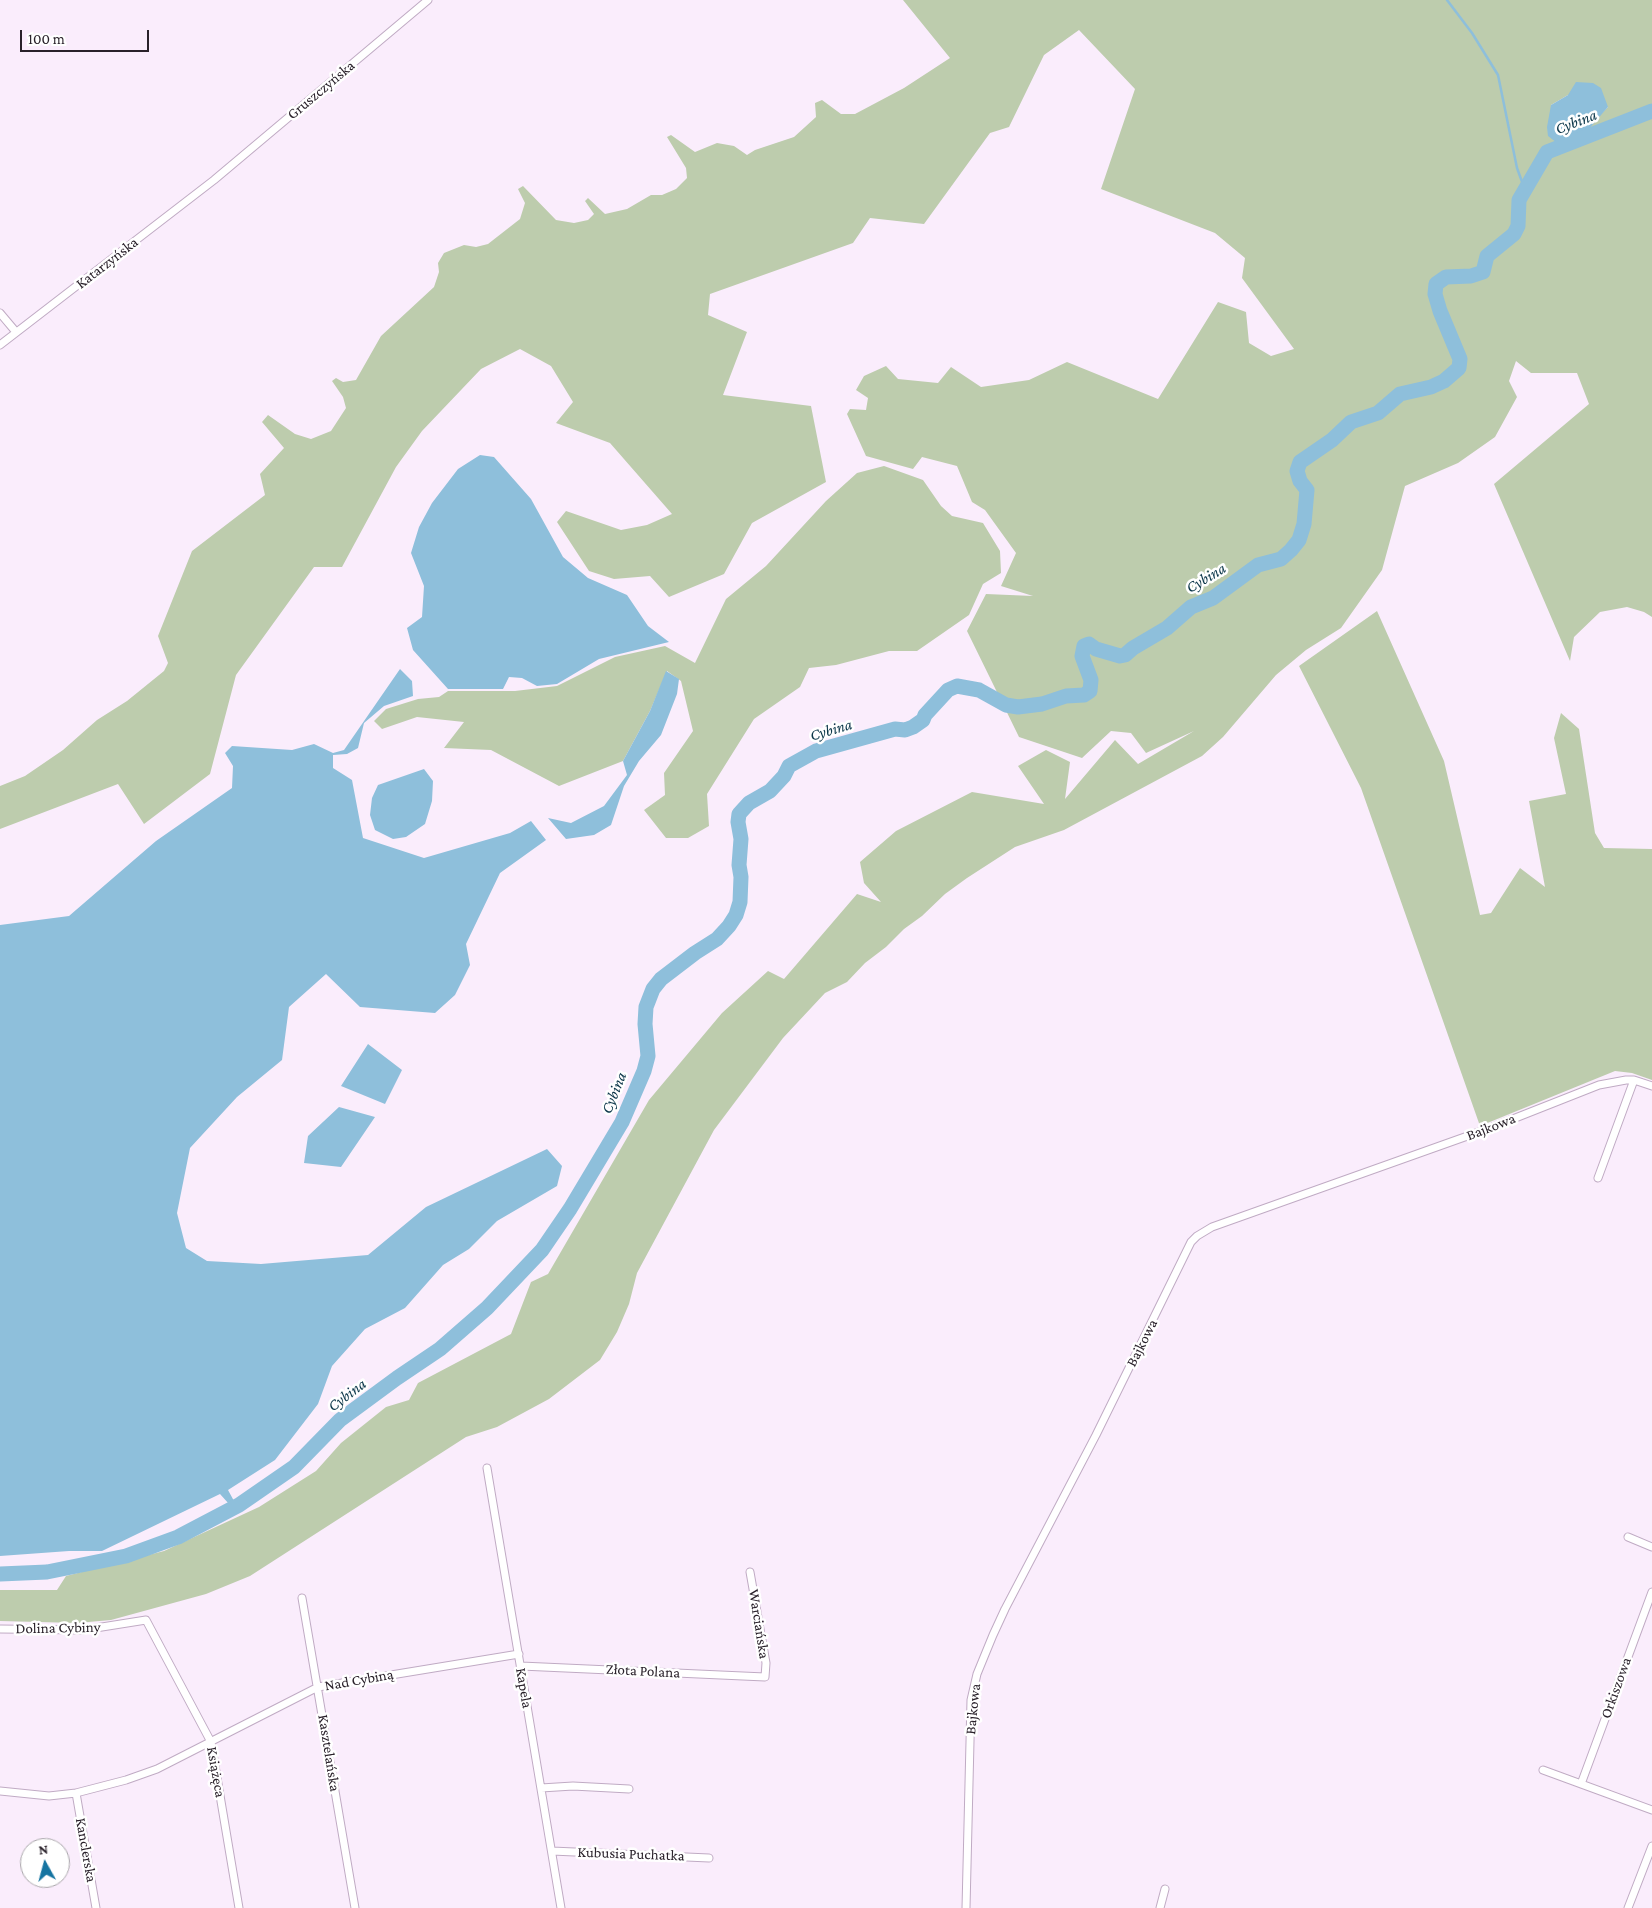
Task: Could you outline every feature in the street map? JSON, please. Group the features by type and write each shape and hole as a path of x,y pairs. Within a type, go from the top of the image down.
{"street":[{"name":"Gruszczyńska","path":"214,180 428,0"},
{"name":"Katarzyńska","path":"0,345 214,180"},
{"path":"0,313 16,332"},
{"path":"1598,1178 1634,1080"},
{"name":"Bajkowa","path":"966,1908 971,1700 977,1674 997,1626 1096,1435 1192,1242 1197,1236 1212,1227 1490,1128 1578,1093 1614,1082 1634,1080 1652,1086"},
{"name":"Kapela","path":"487,1468 561,1908"},
{"path":"1628,1537 1652,1546"},
{"name":"Warciańska","path":"750,1572 766,1663 764,1677"},
{"name":"Orkiszowa","path":"1581,1784 1652,1592"},
{"name":"Kasztelańska","path":"302,1598 355,1908"},
{"name":"Dolina Cybiny","path":"0,1629 83,1630 146,1620"},
{"name":"Książęca","path":"146,1620 211,1742 239,1908"},
{"name":"Nad Cybiną","path":"0,1791 49,1796 76,1793 126,1780 157,1769 318,1687 519,1654"},
{"name":"Złota Polana","path":"521,1666 764,1677"},
{"path":"1543,1770 1652,1810"},
{"path":"541,1788 573,1786 629,1789"},
{"name":"Kanclerska","path":"76,1793 96,1908"},
{"path":"1628,1908 1652,1846"},
{"name":"Kubusia Puchatka","path":"552,1851 709,1858"},
{"path":"1160,1908 1165,1889"}],"green space":[{"path":"903,0 1652,0 1652,617 1644,612 1627,607 1600,612 1574,637 1570,661 1494,484 1589,404 1577,373 1531,373 1516,361 1509,381 1517,397 1495,437 1458,463 1405,486 1382,570 1341,628 1306,650 1276,675 1223,737 1202,756 1064,830 1015,847 967,878 904,929 886,947 865,963 847,982 825,993 783,1038 714,1130 637,1273 629,1304 617,1332 600,1360 549,1399 497,1427 466,1437 250,1576 206,1594 111,1620 77,1623 0,1621 0,1590 57,1590 66,1576 164,1551 259,1507 316,1471 341,1443 386,1407 409,1400 418,1383 511,1334 531,1282 548,1274 649,1100 722,1013 768,971 784,979 857,894 881,902 864,883 860,862 896,831 972,792 1044,804 1018,766 1046,750 1070,762 1065,799 1115,740 1138,764 1194,731 1146,753 1131,733 1111,731 1082,758 1019,737 967,631 986,594 1033,596 1001,586 1016,553 985,510 972,502 957,466 922,457 913,469 866,456 847,414 850,409 866,410 868,398 856,390 864,376 886,366 898,379 938,383 951,367 981,387 1029,380 1067,362 1158,399 1218,302 1246,312 1249,343 1271,356 1294,349 1242,278 1245,258 1215,233 1101,189 1135,89 1079,30 1044,55 1009,127 990,133 924,224 870,218 853,243 710,294 708,315 747,332 723,395 811,406 826,482 752,523 724,574 669,597 650,576 614,579 589,571 557,522 566,511 621,530 647,525 672,514 610,443 556,423 573,402 551,366 520,349 481,369 422,431 396,467 342,567 314,567 236,675 210,774 144,824 118,784 0,829 0,786 25,776 63,750 97,720 127,701 164,671 168,663 158,636 192,551 265,495 260,474 284,448 262,422 268,415 295,434 311,439 331,431 346,408 343,397 332,381 336,378 343,382 356,380 381,336 434,287 439,272 438,263 444,253 464,245 476,247 488,244 520,219 525,203 518,189 523,186 556,220 574,223 588,220 594,214 585,201 588,198 605,214 627,209 651,195 662,195 676,189 687,178 686,168 667,137 671,135 695,152 717,143 734,146 747,155 755,150 794,137 816,117 815,103 822,100 841,114 855,114 904,88 950,58","holes":["1568,95 1608,107 1597,118 1551,105"]},
{"path":"884,466 923,480 941,506 952,516 983,523 1000,551 1001,573 983,584 969,615 917,651 889,651 836,665 809,668 800,687 754,719 707,794 709,826 688,838 666,838 644,810 665,795 664,773 693,731 681,681 667,671 650,711 623,761 559,786 491,750 444,748 464,722 417,717 382,729 374,721 386,709 418,699 439,697 448,691 515,691 557,686 615,657 665,646 695,663 726,599 766,566 826,501 857,473"},
{"path":"1377,611 1444,761 1480,915 1491,913 1520,868 1545,887 1529,801 1566,794 1554,738 1561,713 1579,729 1595,833 1604,848 1652,849 1652,1080 1632,1073 1615,1071 1480,1126 1361,788 1299,666"}],"water":[{"path":"1576,82 1593,83 1601,88 1608,107 1581,138 1561,146 1548,136 1547,127 1551,105 1568,95"},
{"path":"480,455 494,457 531,499 563,557 588,578 627,595 648,626 669,642 599,659 557,684 537,686 522,678 509,677 503,689 448,689 413,650 407,628 422,617 424,586 411,553 419,527 432,503 458,469"},
{"path":"400,669 412,681 413,696 384,706 364,723 358,748 347,754 333,755 333,768 352,780 363,838 424,858 510,833 531,821 546,840 500,873 466,944 470,965 455,995 435,1013 360,1007 326,974 289,1007 282,1060 237,1097 190,1148 177,1213 186,1248 207,1261 261,1264 368,1255 426,1207 547,1149 562,1166 557,1186 497,1221 469,1249 443,1265 405,1308 365,1329 332,1366 318,1404 275,1460 228,1490 234,1501 229,1504 220,1494 102,1551 69,1551 0,1556 0,925 69,916 156,841 232,788 233,766 225,753 232,746 292,750 314,744 333,753 344,750"},
{"path":"666,671 679,679 677,694 661,735 639,761 624,786 611,825 594,835 566,839 548,818 571,823 604,806 627,775 623,761 650,711"},
{"path":"424,769 433,781 432,801 425,824 406,837 393,839 375,830 370,815 372,798 378,785"},
{"path":"368,1044 402,1070 385,1104 341,1086"},
{"path":"339,1107 375,1117 341,1167 304,1163 308,1136"}],"waterway":[{"path":"1447,0 1472,33 1498,75 1517,168 1525,190"},
{"name":"Cybina","path":"0,1574 47,1572 126,1556 178,1537 239,1505 294,1467 340,1420 440,1349 487,1308 542,1250 570,1209 622,1122 644,1071 648,1056 645,1024 646,1007 653,989 661,979 717,939 736,915 740,902 741,877 739,865 741,839 738,822 739,814 749,803 770,791 784,776 789,766 816,751 895,729 905,730 913,727 923,720 925,715 948,690 957,686 979,690 1006,705 1018,707 1042,704 1066,696 1084,695 1090,691 1091,680 1082,656 1084,646 1089,644 1096,649 1120,656 1125,655 1133,648 1167,628 1191,607 1213,598 1258,565 1281,559 1299,540 1304,524 1307,490 1300,481 1297,471 1300,462 1332,440 1351,422 1378,413 1400,394 1431,387 1444,381 1459,368 1460,359 1435,294 1436,284 1446,277 1471,276 1483,272 1487,256 1514,234 1518,226 1519,200 1547,152 1652,111"}]}
